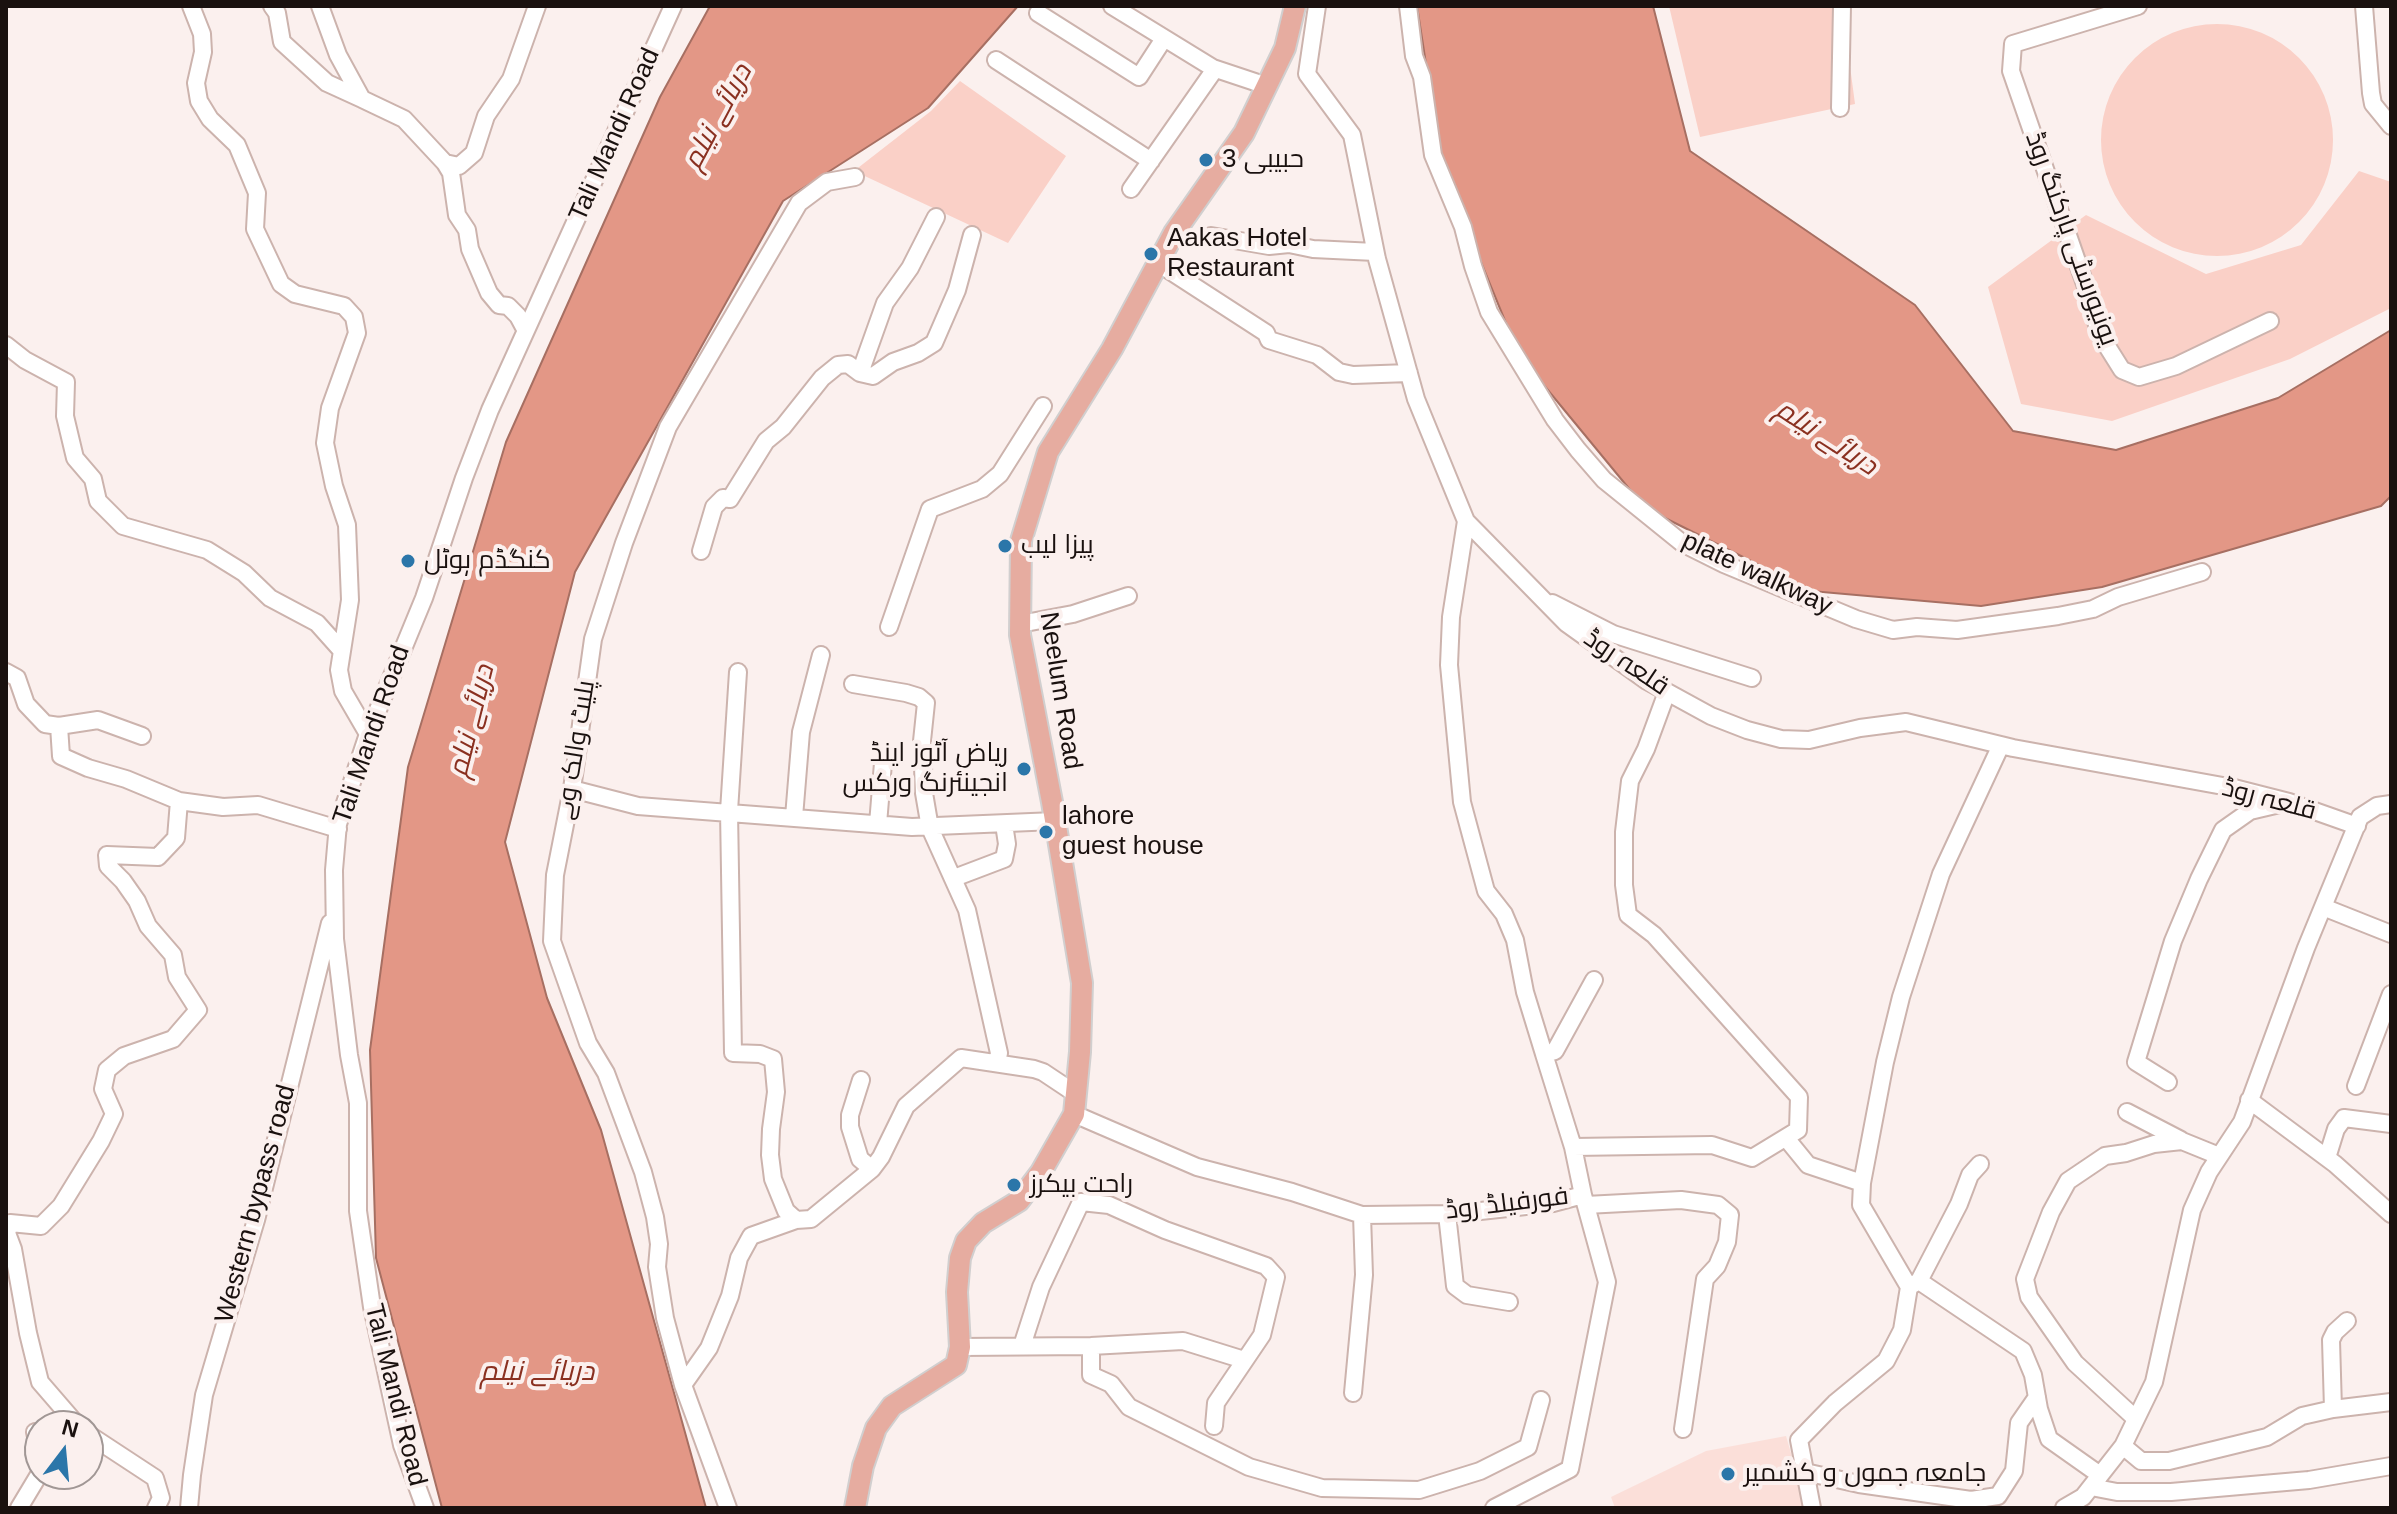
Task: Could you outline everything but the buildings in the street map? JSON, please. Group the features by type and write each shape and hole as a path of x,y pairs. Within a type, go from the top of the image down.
{"main road":[{"name":"Neelum Road","path":"960,1347 957,1292 960,1258 966,1241 983,1223 1019,1201 1041,1172 1075,1104 1082,983 1020,624 1021,541 1048,452 1112,349 1174,233 1244,133 1285,48 1295,6"},
{"path":"855,1508 863,1466 876,1428 892,1406 956,1365 960,1347"}],"street":[{"path":"191,6 202,34 203,52 196,83 199,101 210,119 237,145 257,193 255,229 281,284 295,294 344,306 354,317 357,333 330,408 325,443 334,486 347,525 350,600 339,670 343,691 368,734"},
{"path":"272,6 277,13 282,42 327,83 404,119 445,163 451,173 457,215 467,230 470,249 489,293 499,305 508,306 525,329"},
{"path":"445,163 459,166 474,153 486,116 511,79 537,6"},
{"name":"Tali Mandi Road","path":"425,1508 402,1445 372,1307 358,1211 358,1103 337,954 334,870 338,829 368,734 424,598 469,464 525,329 673,6"},
{"path":"1112,6 1215,69 1267,86"},
{"name":"قلعہ روڈ","path":"1317,6 1307,74 1352,135 1375,252 1416,399 1466,521 1566,623 1647,681 1711,716 1781,739 1809,740 1860,728 1906,722 2001,745 2234,788 2289,802 2357,826"},
{"name":"plate walkway","path":"1408,6 1433,155 1463,227 1489,312 1555,420 1578,450 1604,480 1682,543 1724,564 1856,619 1893,630 1917,627 1957,630 2058,616 2093,609 2118,597 2202,572"},
{"path":"1840,108 1842,6"},
{"name":"یونیورسٹی پارکنگ روڈ","path":"2138,6 2013,44 2011,71 2100,335 2122,370 2139,377 2176,366 2270,321"},
{"path":"2364,6 2373,104 2391,126"},
{"path":"318,8 338,55 362,99"},
{"path":"1038,13 1139,77 1163,40"},
{"path":"996,60 1151,161"},
{"path":"1131,189 1215,69"},
{"name":"پلیٹ والک وے","path":"728,1508 683,1385 665,1318 657,1267 659,1244 647,1187 606,1073 588,1043 568,994 552,941 555,875 572,789 593,639 624,543 668,427 799,203 827,182 855,177"},
{"path":"860,373 885,303 910,268 936,217"},
{"path":"701,551 714,507 723,498 730,499 766,441 783,427 822,378 838,365 848,364 860,373 873,376 893,362 934,343 957,290 972,235"},
{"path":"1211,236 1269,246 1289,244 1313,249 1375,252"},
{"path":"1158,263 1266,333 1269,340 1317,355 1339,372 1409,373"},
{"path":"6,345 25,360 66,382 65,416 75,458 93,479 98,501 123,526 207,550 244,573 270,598 317,623 342,651"},
{"path":"889,627 930,509 982,489 1000,474 1043,406"},
{"path":"1466,521 1451,617 1449,665 1462,802 1486,891 1504,914 1515,940 1525,992 1573,1147"},
{"path":"1020,624 1073,614 1128,596"},
{"path":"1543,599 1613,634 1752,678"},
{"path":"794,817 801,732 821,655"},
{"path":"6,672 17,678 26,704 45,724 59,726 98,720 142,736"},
{"path":"738,672 729,811 733,1053 760,1054 773,1059 776,1092 770,1155 773,1179 786,1211 796,1220"},
{"path":"853,684 906,693 926,703 922,741 924,793 930,828 967,910 999,1053 997,1063"},
{"path":"1667,692 1646,749 1630,781 1624,832 1624,885 1628,915 1654,935 1799,1097 1798,1130 1786,1138 1808,1165 1862,1183"},
{"path":"59,726 61,756 179,801 223,807 258,805 338,829"},
{"path":"2001,745 1941,874 1901,997 1885,1062 1862,1183 1861,1205 1914,1284 2023,1351 2033,1375 2049,1439 2096,1481 2117,1492 2171,1492 2309,1480 2391,1466"},
{"path":"878,824 883,763"},
{"path":"572,789 638,806 930,828 1055,821"},
{"path":"64,1410 40,1382 17,1265 7,1233 10,1223 41,1226 61,1206 101,1141 114,1114 103,1089 107,1070 124,1056 173,1039 198,1010 177,977 173,955 148,926 137,901 123,881 108,866 107,855 158,857 176,838 179,801"},
{"path":"2168,1082 2136,1062 2173,941 2199,879 2223,830 2250,811 2289,802"},
{"path":"2064,1508 2083,1497 2123,1446 2154,1382 2192,1210 2209,1172 2242,1122 2360,817 2377,806 2391,804"},
{"path":"954,878 1004,859 1007,844 1004,824"},
{"name":"Western bypass road","path":"189,1508 204,1395 256,1220 335,903"},
{"path":"2323,907 2391,934"},
{"path":"1544,1054 1555,1051 1594,980"},
{"path":"2356,1086 2391,994"},
{"name":"فورفیلڈ روڈ","path":"872,1169 906,1106 956,1061 967,1058 1043,1072 1075,1104 1197,1167 1292,1192 1362,1215 1447,1214 1584,1200 1573,1147 1712,1145 1752,1158 1786,1138"},
{"path":"683,1385 709,1348 730,1296 739,1258 751,1236 796,1220 811,1219 872,1169 860,1159 850,1127 850,1115 861,1080"},
{"path":"2249,1100 2327,1158 2391,1214"},
{"path":"2127,1112 2182,1141 2219,1156"},
{"path":"2327,1158 2336,1129 2344,1118 2391,1124"},
{"path":"2136,1419 2075,1363 2029,1297 2025,1279 2051,1212 2068,1181 2105,1156 2154,1144 2182,1141"},
{"path":"1812,1508 1799,1440 1835,1403 1886,1361 1902,1330 1914,1284 1959,1204 1970,1175 1980,1164"},
{"path":"1494,1508 1570,1469 1607,1282 1584,1200 1681,1200 1718,1205 1730,1215 1727,1242 1717,1266 1705,1279 1683,1429"},
{"path":"1022,1346 1041,1287 1081,1202 1109,1205 1165,1230 1266,1266 1276,1277 1262,1335 1216,1403 1214,1426"},
{"path":"1447,1214 1455,1286 1467,1295 1509,1302"},
{"path":"1353,1393 1364,1275 1362,1215"},
{"path":"2333,1409 2331,1340 2347,1321"},
{"path":"960,1347 1091,1346 1183,1341 1244,1360"},
{"path":"1091,1346 1091,1375 1111,1384 1129,1407 1249,1467 1322,1488 1419,1490 1480,1471 1528,1447 1541,1400"},
{"path":"1805,1472 1859,1484 1971,1500 1998,1496 2014,1471 2019,1423 2037,1397"},
{"path":"2123,1446 2141,1461 2169,1461 2267,1437 2302,1416 2391,1402"},
{"path":"104,1445 155,1478 161,1498 156,1508"},
{"path":"19,1508 30,1490"}],"shaded area":[{"path":"1669,6 1842,6 1855,104 1700,137"},
{"path":"2217,24 2261,33 2299,58 2324,96 2333,140 2324,184 2299,222 2261,247 2217,256 2173,247 2135,222 2110,184 2101,140 2110,96 2135,58 2173,33"},
{"path":"960,81 1066,156 1008,243 854,171 931,111"},
{"path":"2359,171 2391,182 2391,308 2290,359 2112,421 2021,404 1988,287 2086,215 2206,274 2301,245"},
{"name":"جامعہ جموں و کشمیر","path":"1786,1436 1807,1508 1615,1508 1611,1497 1706,1451"}],"water":[{"name":"دریائے نیلم","path":"710,6 1018,6 928,108 783,201 575,572 505,842 547,998 601,1130 706,1508 442,1508 376,1258 370,1050 408,767 506,442 660,97"},
{"name":"دریائے نیلم","path":"1417,6 1653,6 1690,151 1915,305 2013,431 2116,450 2278,398 2391,330 2391,496 2381,506 2102,587 1981,606 1811,591 1645,508 1519,355 1442,167"}],"place":[{"name":"حبیبی 3","path":"1206,160"},
{"name":"Aakas Hotel Restaurant","path":"1151,254"},
{"name":"پیزا لیب","path":"1005,546"},
{"name":"کنگڈم ہوٹل","path":"408,561"},
{"name":"ریاض آٹوز اینڈ انجینئرنگ ورکس","path":"1024,769"},
{"name":"lahore guest house","path":"1046,832"},
{"name":"راحت بیکرز","path":"1014,1185"},
{"name":"جامعہ جموں و کشمیر","path":"1728,1474"}]}
